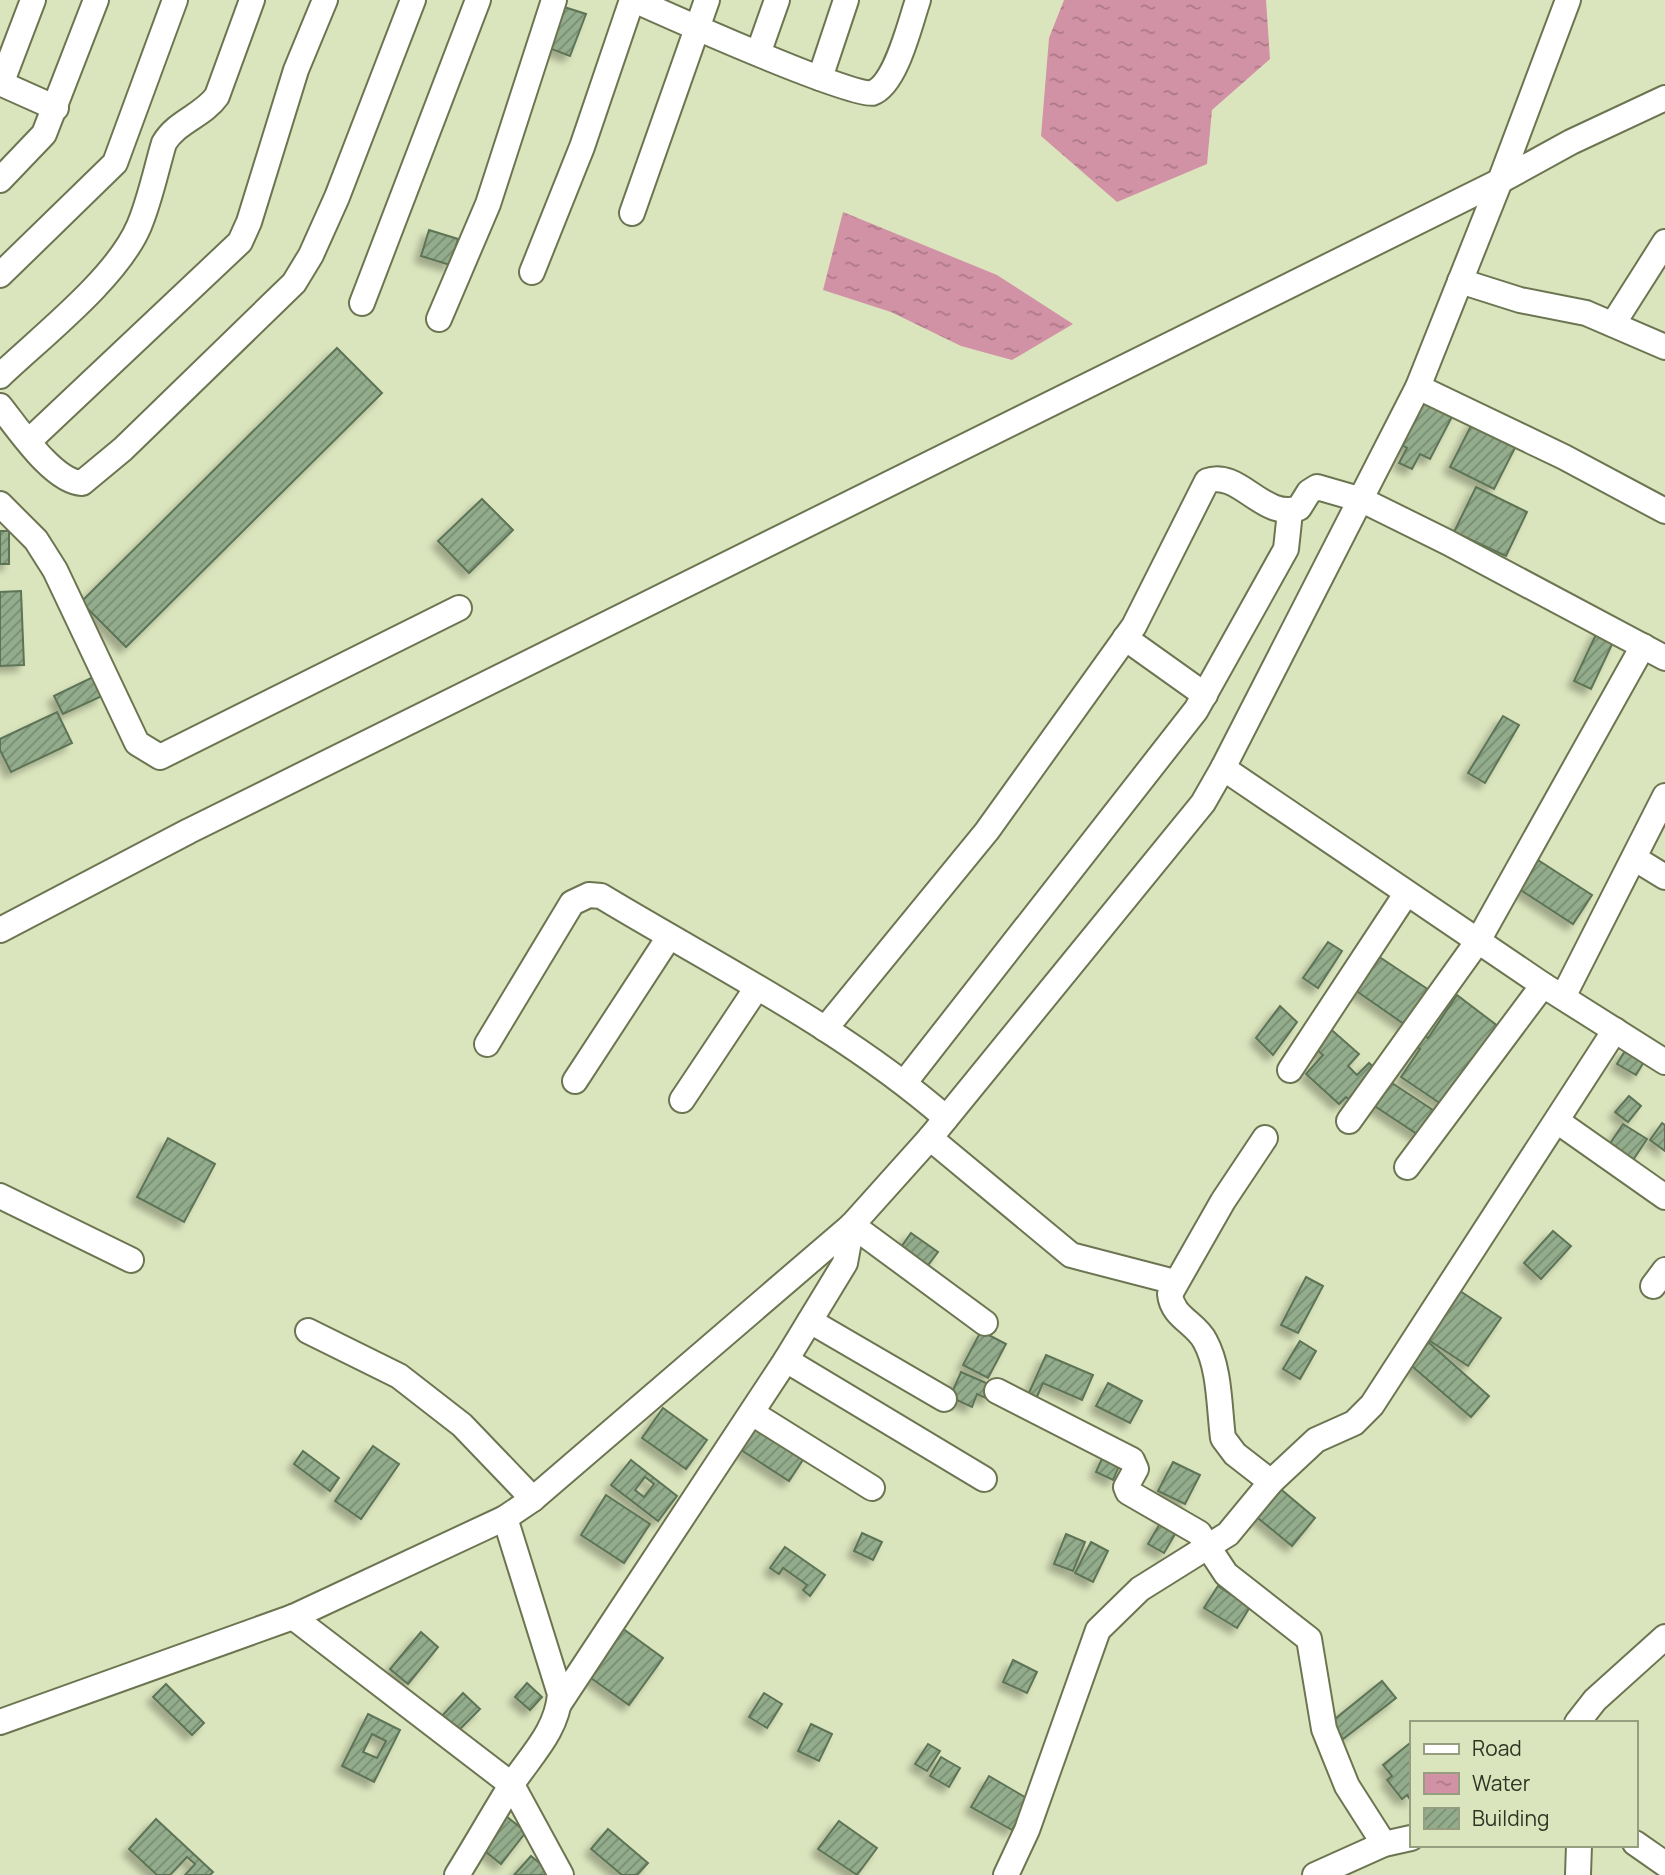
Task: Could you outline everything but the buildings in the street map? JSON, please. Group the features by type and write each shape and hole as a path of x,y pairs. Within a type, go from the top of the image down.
{"street":[{"path":"33,0 1,83 56,108"},
{"path":"0,180 36,146 56,108 96,0"},
{"path":"0,275 115,163 175,0"},
{"path":"0,376 103,277 125,251 139,227 164,143 171,131 211,105 217,96 252,0"},
{"path":"29,442 240,242 249,222 296,71 325,0"},
{"path":"0,406 29,442 66,479 82,483 91,478 294,283 311,255 337,197 413,0"},
{"path":"362,303 478,0"},
{"path":"439,319 488,204 554,0"},
{"path":"532,272 582,147 633,0 861,94 878,89 891,73 918,0"},
{"path":"632,213 708,0"},
{"path":"758,51 777,0"},
{"path":"820,78 846,0"},
{"path":"0,1722 293,1617 505,1518 533,1499 852,1225 930,1138 1203,803 1362,500 1418,387 1568,0"},
{"path":"0,930 214,819 1500,181 1571,142 1665,98"},
{"path":"1613,324 1665,242"},
{"path":"1460,281 1520,300 1586,313 1665,347"},
{"path":"1418,387 1564,457 1665,511"},
{"path":"825,1030 987,831 1134,626 1207,481 1222,479 1279,511 1290,512 1299,508 1309,492 1317,487 1362,500 1665,658"},
{"path":"0,504 36,540 55,570 137,743 160,757 459,608"},
{"path":"905,1082 1048,902 1205,695 1286,549 1290,512"},
{"path":"1125,638 1205,695"},
{"path":"1349,1121 1478,941 1643,646"},
{"path":"1223,768 1406,894 1665,1062"},
{"path":"1407,1167 1553,991 1634,858 1665,796"},
{"path":"1634,858 1665,877"},
{"path":"1290,1070 1406,894"},
{"path":"487,1044 564,915 580,897 601,896 825,1030 905,1082 946,1118"},
{"path":"575,1081 669,937"},
{"path":"682,1100 756,989"},
{"path":"1006,1875 1027,1830 1098,1630 1140,1590 1240,1522 1271,1482 1316,1440 1354,1423 1372,1405 1615,1030"},
{"path":"1557,1121 1665,1197"},
{"path":"930,1138 1072,1255 1175,1282"},
{"path":"1265,1138 1175,1282 1171,1303 1200,1333 1212,1359 1223,1438 1235,1454 1271,1482"},
{"path":"0,1196 131,1260"},
{"path":"559,1704 810,1321 845,1263 852,1225"},
{"path":"852,1225 985,1323"},
{"path":"810,1321 944,1399"},
{"path":"308,1331 385,1368 409,1384 462,1425 533,1499"},
{"path":"786,1360 984,1479"},
{"path":"997,1391 1132,1460 1136,1469 1126,1487 1128,1492 1199,1533 1226,1574 1309,1639 1324,1729 1348,1786 1384,1844"},
{"path":"752,1413 872,1488"},
{"path":"457,1875 512,1785 550,1732 559,1704 560,1694 505,1518"},
{"path":"293,1617 512,1785 561,1875"},
{"path":"1579,1721 1595,1700 1665,1637"},
{"path":"1315,1875 1384,1844 1410,1839"},
{"path":"1578,1875 1579,1847"}],"water":[{"path":"1064,0 1266,0 1270,59 1212,110 1207,164 1117,202 1041,136 1049,38"},
{"path":"843,212 997,275 1073,324 1012,360 961,346 891,312 823,290"}]}
